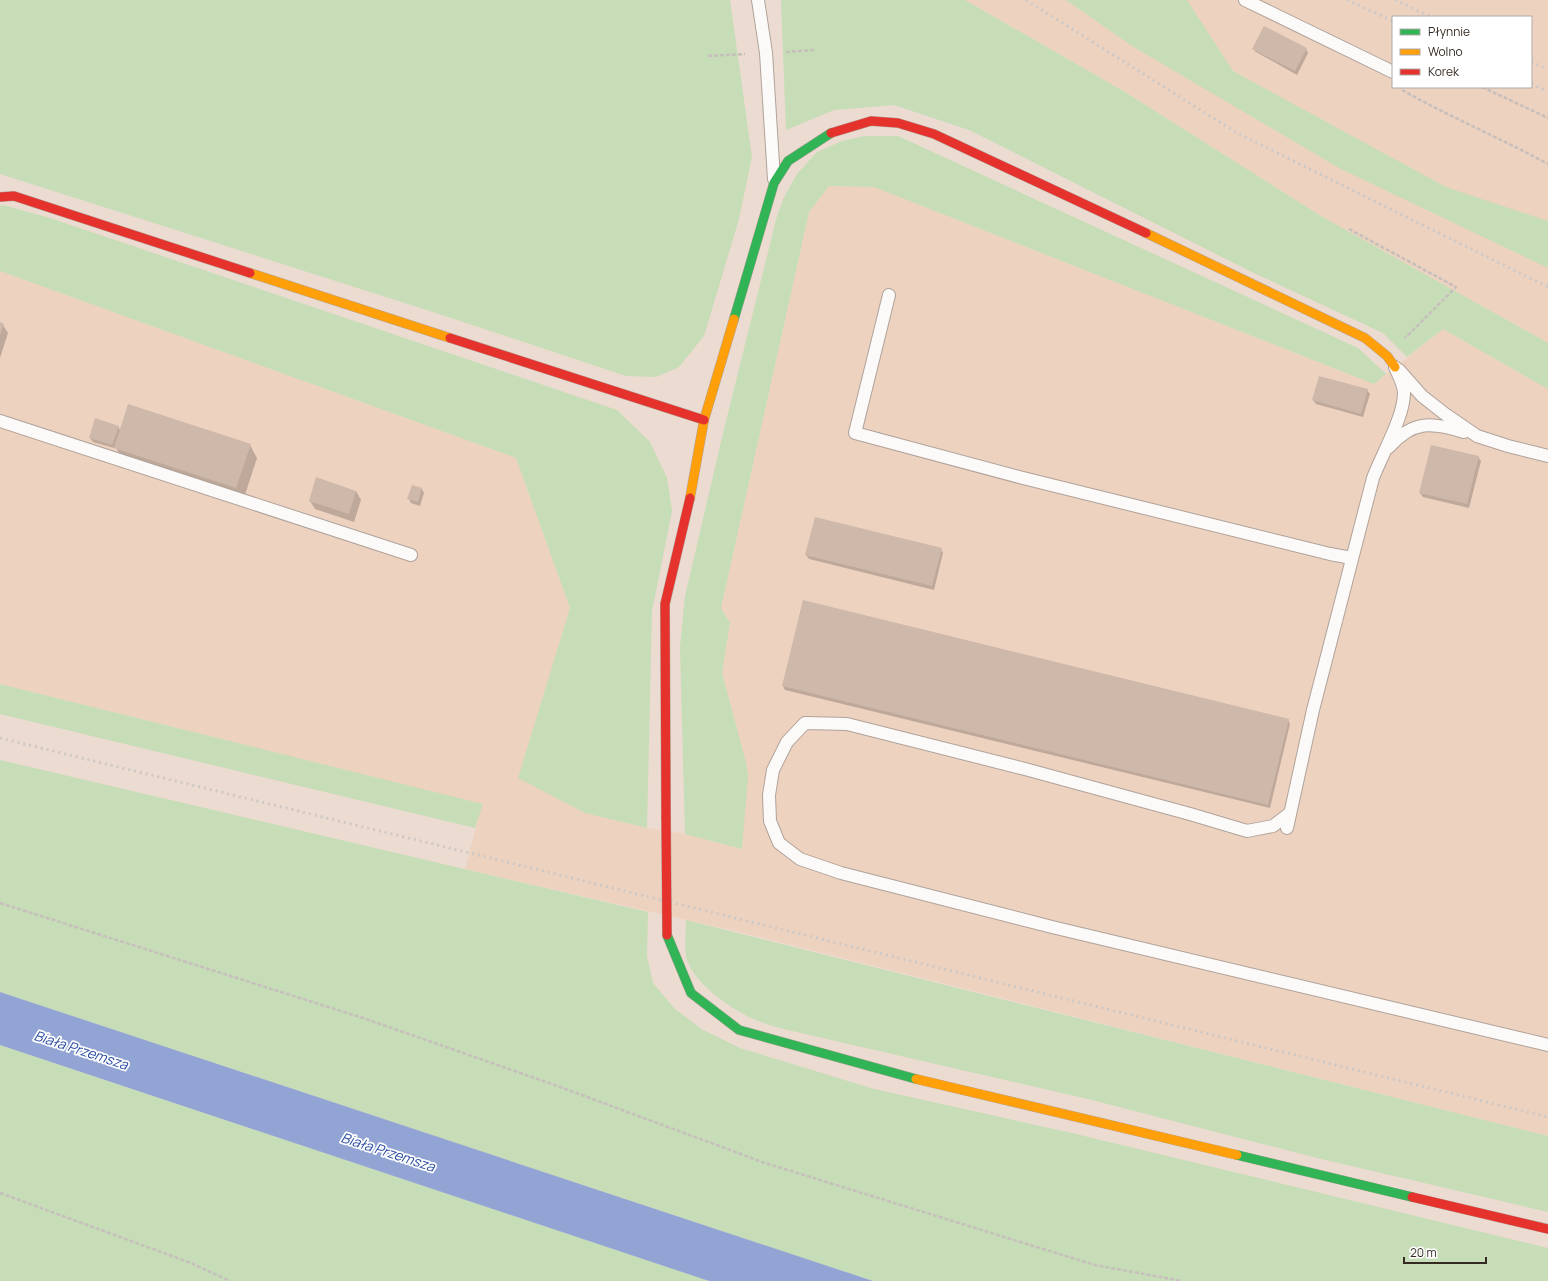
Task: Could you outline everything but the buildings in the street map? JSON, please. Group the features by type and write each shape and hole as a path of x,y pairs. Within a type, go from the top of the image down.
{"street":[{"path":"1396,366 1387,356 1365,338 1056,190 934,134 898,123 871,121 832,133 788,162 774,183 704,420 686,518 665,604 667,935 691,992 739,1030 916,1079 1548,1229"},
{"path":"0,197 14,196 704,420"}],"lane":[{"path":"758,0 766,53 774,183"},
{"path":"1245,0 1392,72"},
{"path":"889,295 856,433 1023,478 1330,554 1352,558"},
{"path":"1396,366 1422,396 1477,436"},
{"path":"1287,828 1313,710 1373,478 1380,458 1399,419 1404,392 1396,366"},
{"path":"0,421 411,555"},
{"path":"1380,458 1397,438 1407,430 1425,425 1445,426 1508,446 1548,456"},
{"path":"1290,813 1273,826 1247,831 1026,769 847,724 805,723 787,742 773,770 769,795 770,821 779,843 800,859 841,873 1052,927 1548,1045"}],"path":[{"path":"1399,88 1430,106 1506,141 1548,164"},
{"path":"1484,88 1548,118"},
{"path":"1349,229 1456,287 1387,356"},
{"path":"0,903 363,1018 552,1084 765,1163 1095,1265 1182,1281"},
{"path":"0,1193 191,1262 230,1281"}],"shaded area":[{"path":"965,0 1548,0 1548,343 1321,216 1125,92"},
{"path":"829,186 874,187 1374,384 1443,329 1548,389 1548,1136 739,932 465,869 482,804 0,684 0,271 516,458 570,608 519,778 585,813 647,828 685,834 741,849 746,762 722,673 730,623 721,608 809,212"}],"green space":[{"path":"0,0 730,0 752,157 739,219 704,336 679,367 656,377 626,376 436,313 0,174"},
{"path":"781,0 965,0 1125,92 1321,216 1548,343 1548,389 1443,329 1407,357 1383,333 1254,273 969,130 894,105 834,110 786,130"},
{"path":"1066,0 1187,0 1233,71 1446,187 1548,221 1548,268 1341,169 1132,46"},
{"path":"864,136 898,136 1358,348 1386,374 1374,384 874,187 829,186 809,212 721,608 730,623 722,673 746,762 748,777 742,849 685,834 680,647 685,596 724,429 777,216 784,197 797,174 817,152 842,141"},
{"path":"3,205 50,218 617,410 650,442 667,478 672,511 652,611 647,828 585,813 518,778 570,608 516,458 0,271 0,206"},
{"path":"0,684 483,804 475,828 0,714"},
{"path":"0,760 648,912 647,956 653,983 675,1009 703,1030 740,1048 874,1089 1076,1134 1548,1248 1548,1281 873,1281 0,992"},
{"path":"686,920 1548,1136 1548,1212 1321,1159 1088,1099 769,1025 734,1009 714,994 697,978 691,969 686,956"},
{"path":"0,1045 709,1281 0,1281"}],"water":[{"name":"Biała Przemsza","path":"0,992 873,1281 709,1281 0,1045"}],"railway":[{"path":"1026,0 1237,133 1548,287"},
{"path":"1347,0 1392,21"},
{"path":"1395,0 1430,16"},
{"path":"1532,62 1548,69"},
{"path":"1532,84 1548,91"},
{"path":"0,738 1548,1117"}],"traffic: fast":[{"path":"734,319 774,183 788,161 831,133"},
{"path":"667,935 691,993 739,1030 916,1079"},
{"path":"1237,1155 1412,1197"}],"traffic: slow":[{"path":"1146,233 1365,338 1387,356 1395,367"},
{"path":"250,273 450,338"},
{"path":"690,498 704,420 734,319"},
{"path":"916,1079 1237,1155"}],"traffic: jam":[{"path":"831,133 871,121 898,123 934,134 1146,233"},
{"path":"0,197 14,196 250,273"},
{"path":"450,338 704,420"},
{"path":"666,818 665,604 690,498"},
{"path":"666,818 667,935"},
{"path":"1412,1197 1548,1229"}]}
